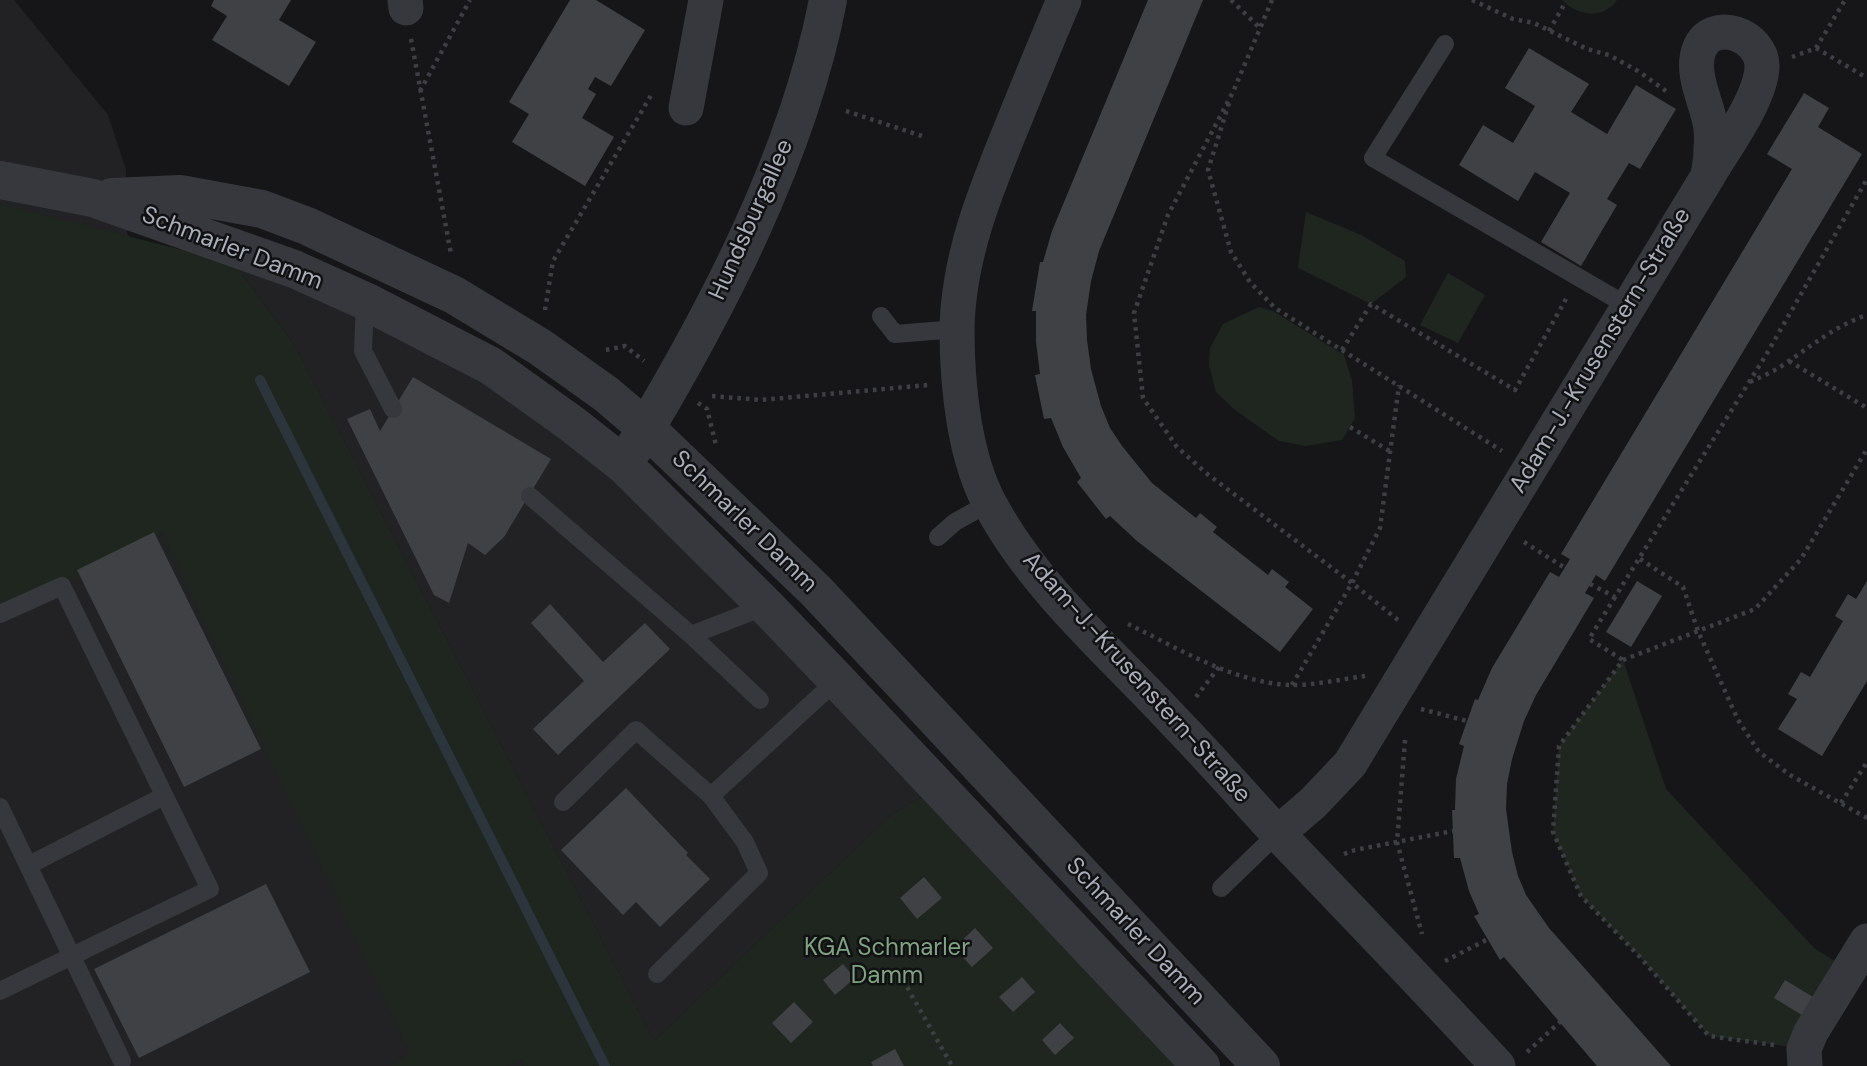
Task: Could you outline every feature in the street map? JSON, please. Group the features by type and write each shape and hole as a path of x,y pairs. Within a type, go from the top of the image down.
{"street":[{"path":"686,108 706,0"},
{"name":"Hundsburgallee","path":"624,465 716,302 764,201 798,113 828,0"},
{"name":"Adam-J.-Krusenstern-Straße","path":"1063,0 992,176 962,271 957,329 965,433 989,503 1010,538 1069,611 1311,868 1511,1060"},
{"name":"Adam-J.-Krusenstern-Straße","path":"1278,833 1314,803 1350,764 1707,176 1754,96 1762,68 1760,55 1749,40 1733,33 1716,32 1707,37 1698,53 1698,70 1711,133 1707,176"},
{"name":"Schmarler Damm","path":"0,180 93,198 294,270 365,301 491,366 624,465 766,606 1201,1066"},
{"name":"Schmarler Damm","path":"93,198 180,194 262,209 307,226 454,295 540,347 606,394 646,428 816,591 1261,1066"},
{"path":"1804,1057 1811,1032 1867,941"}],"lane":[{"path":"1445,44 1373,158 1628,306"},
{"path":"365,301 363,351 393,409"},
{"path":"881,316 895,334 957,329"},
{"path":"530,496 691,635 760,700"},
{"path":"938,537 955,522 989,503"},
{"path":"0,614 62,586 210,889 0,991"},
{"path":"691,635 766,606"},
{"path":"711,796 837,680"},
{"path":"563,802 636,730 711,796 745,842 759,873 657,974"},
{"path":"29,866 164,796"},
{"path":"0,807 122,1061"},
{"path":"1221,888 1278,833"}],"path":[{"path":"420,92 470,0"},
{"path":"1231,0 1259,27"},
{"path":"1272,0 1233,92 1208,170 1231,252 1250,282 1275,308 1530,468"},
{"path":"1472,0 1513,19 1534,23 1587,49 1609,55 1676,96 1702,92"},
{"path":"1762,68 1816,48 1844,0"},
{"path":"1549,31 1565,3"},
{"path":"405,4 453,267 454,295"},
{"path":"1816,48 1867,78"},
{"path":"540,347 553,261 655,90 686,108"},
{"path":"1233,92 1168,215 1134,313 1143,398 1177,447 1206,473 1352,583 1292,685"},
{"path":"846,111 922,136"},
{"path":"1623,660 1589,639 1749,382 1867,179"},
{"path":"1342,351 1371,304 1516,390 1578,278"},
{"path":"1749,382 1778,369 1829,334 1867,315"},
{"path":"1789,360 1867,408"},
{"path":"712,396 761,400 960,384"},
{"path":"1350,427 1391,452"},
{"path":"1804,1057 1709,1036 1640,957 1581,896 1553,832 1559,746 1623,660 1755,609 1801,559 1867,449"},
{"path":"1496,524 1565,568"},
{"path":"1640,559 1683,587 1698,631 1738,720 1759,752 1790,775 1867,818"},
{"path":"1590,584 1615,597"},
{"path":"1123,621 1219,667 1261,682 1292,685 1407,671"},
{"path":"1411,706 1467,721"},
{"path":"1841,803 1867,761"},
{"path":"1311,868 1355,850 1453,831"},
{"path":"1438,964 1488,939"},
{"path":"903,980 952,1066"},
{"path":"1511,1060 1560,1022"}],"shaded area":[{"path":"0,0 14,0 108,115 126,170 127,233 216,386 524,1066 0,1066"},
{"path":"234,263 436,352 521,406 612,475 925,795 892,814 654,1041 295,346"}],"green space":[{"path":"1562,0 1617,0 1605,11 1590,13 1575,10"},
{"name":"KGA Schmarler Damm","path":"0,204 234,263 295,346 654,1041 892,814 925,795 1179,1066 524,1066 521,1059 507,1066 390,1066 410,1053 162,532 62,586 0,614"},
{"path":"1306,212 1361,235 1405,261 1406,277 1371,304 1298,268"},
{"path":"1448,273 1485,295 1458,343 1420,325"},
{"path":"1259,307 1273,311 1344,355 1352,381 1355,418 1342,440 1306,446 1279,441 1235,410 1216,392 1209,365 1210,348 1223,324"},
{"path":"1623,660 1666,789 1815,949 1841,965 1793,1047 1709,1036 1640,957 1581,896 1553,832 1559,746"}],"building":[{"path":"214,0 291,0 279,20 316,42 289,86 212,40 227,16 211,6"},
{"path":"570,0 596,0 645,30 611,86 595,77 588,89 596,94 582,118 614,137 585,186 512,142 529,114 509,102"},
{"path":"1148,0 1203,0 1099,251 1086,315 1091,369 1110,428 1152,483 1196,518 1200,513 1217,527 1213,532 1268,575 1272,569 1289,582 1285,587 1313,609 1280,652 1137,541 1110,516 1106,519 1077,482 1081,478 1063,447 1051,418 1044,419 1035,375 1040,374 1036,311 1032,311 1040,262 1043,262 1052,231"},
{"path":"1529,48 1589,84 1571,112 1607,134 1636,85 1676,109 1640,169 1629,163 1607,199 1617,205 1581,266 1541,242 1570,193 1535,172 1518,201 1459,165 1483,125 1513,143 1535,106 1505,88"},
{"path":"1804,93 1829,108 1818,127 1862,154 1605,581 1596,575 1585,593 1594,598 1536,695 1524,721 1512,759 1506,809 1512,852 1526,895 1549,928 1671,1066 1597,1066 1504,957 1500,960 1474,916 1479,914 1460,858 1454,858 1452,810 1455,810 1456,779 1464,746 1459,744 1475,699 1478,700 1492,668 1550,572 1559,577 1570,559 1561,554 1792,169 1767,154"},
{"path":"413,377 551,459 504,537 485,555 468,543 449,603 434,595 347,419 370,409 380,431"},
{"path":"154,532 261,749 184,787 77,570"},
{"path":"1637,581 1662,596 1631,647 1606,632"},
{"path":"1867,581 1867,681 1822,756 1778,729 1797,699 1788,694 1801,672 1810,677 1843,621 1835,616 1848,594 1856,599"},
{"path":"550,604 603,662 645,623 670,649 558,755 533,729 584,681 531,623"},
{"path":"626,788 710,879 660,927 636,902 623,915 561,850"},
{"path":"924,877 942,898 917,919 900,898"},
{"path":"266,884 310,972 139,1058 94,969"},
{"path":"975,928 993,948 972,967 954,948"},
{"path":"843,964 855,978 835,995 823,980"},
{"path":"1022,977 1035,992 1013,1012 999,997"},
{"path":"1785,980 1813,997 1802,1015 1774,998"},
{"path":"794,1002 813,1022 791,1043 772,1023"},
{"path":"1060,1023 1074,1038 1055,1055 1042,1040"},
{"path":"895,1049 904,1066 873,1066 871,1062"}],"waterway":[{"path":"260,380 605,1066"}]}
